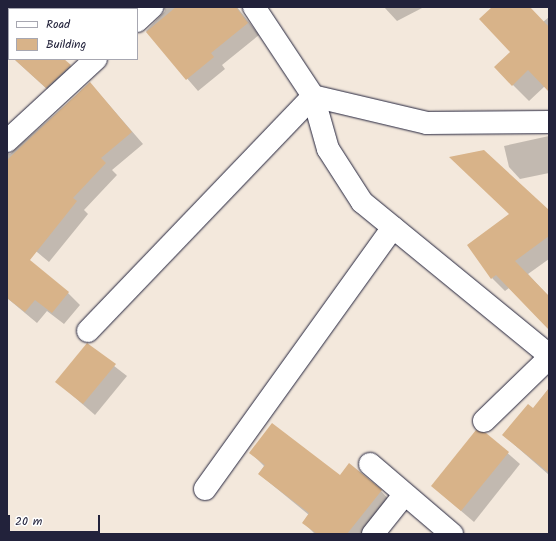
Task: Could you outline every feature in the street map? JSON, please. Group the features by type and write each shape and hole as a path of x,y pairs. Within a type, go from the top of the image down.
{"street":[{"path":"138,19 152,7"},
{"path":"254,7 313,96 328,149 342,175 362,202 549,356 484,421"},
{"path":"7,141 95,60"},
{"path":"313,96 427,123 549,122"},
{"path":"88,331 313,96"},
{"path":"205,489 393,227"},
{"path":"370,464 404,495 452,534"},
{"path":"373,534 404,495"}],"building":[{"path":"176,7 236,7 248,23 211,53 214,57 186,80 146,32"},
{"path":"492,7 530,7 549,27 549,92 528,70 512,86 494,67 510,52 479,19"},
{"path":"15,60 65,60 71,65 46,88"},
{"path":"90,82 132,132 101,158 106,163 73,198 77,201 30,260 69,292 52,313 35,300 25,312 7,298 7,160"},
{"path":"484,150 549,210 549,236 515,261 549,296 549,330 496,275 491,279 467,245 509,214 449,157"},
{"path":"87,343 116,364 83,404 55,382"},
{"path":"549,388 549,473 502,435 528,404 533,408"},
{"path":"272,423 340,475 349,463 382,490 347,534 317,534 302,523 309,513 258,474 265,465 249,453"},
{"path":"476,430 486,433 509,452 461,511 431,486"}]}
